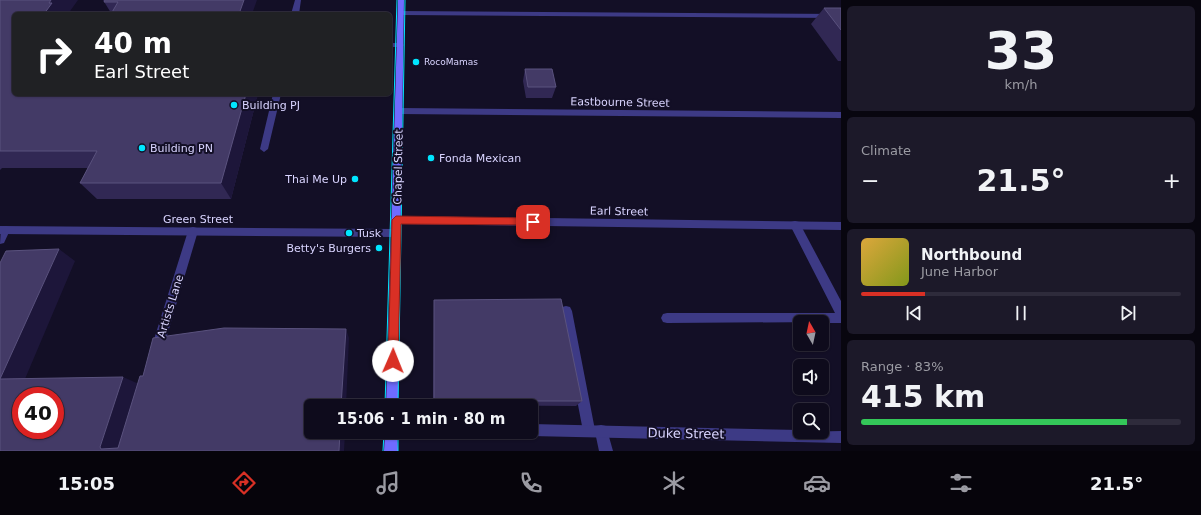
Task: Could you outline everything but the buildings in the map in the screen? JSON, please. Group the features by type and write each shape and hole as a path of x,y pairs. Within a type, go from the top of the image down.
{"street":[{"path":"295,12 298,0"},
{"name":"Chapel Street","path":"392,399 401,0"},
{"path":"401,13 841,16"},
{"path":"392,45 400,45"},
{"path":"264,150 277,96"},
{"name":"Eastbourne Street","path":"399,111 841,115"},
{"name":"Earl Street","path":"396,220 841,226"},
{"path":"795,225 841,312"},
{"path":"0,240 3,230"},
{"name":"Green Street","path":"3,230 396,232"},
{"name":"Artists Lane","path":"154,360 193,230"},
{"path":"566,311 595,431 606,451"},
{"path":"667,318 841,318"},
{"name":"Duke Street","path":"538,430 841,436"},
{"path":"391,439 391,451"}],"tram line":[{"path":"385,399 397,0"},
{"path":"398,399 405,0"},
{"path":"383,451 384,439"},
{"path":"398,439 398,451"}],"place":[{"name":"RocoMamas","path":"416,62"},
{"name":"Building PJ","path":"234,105"},
{"name":"Building PN","path":"142,148"},
{"name":"Fonda Mexican","path":"431,158"},
{"name":"Thai Me Up","path":"355,179"},
{"name":"Tusk","path":"349,233"},
{"name":"Betty's Burgers","path":"379,248"}],"route":[{"path":"393,361 396,220 533,222"}]}
